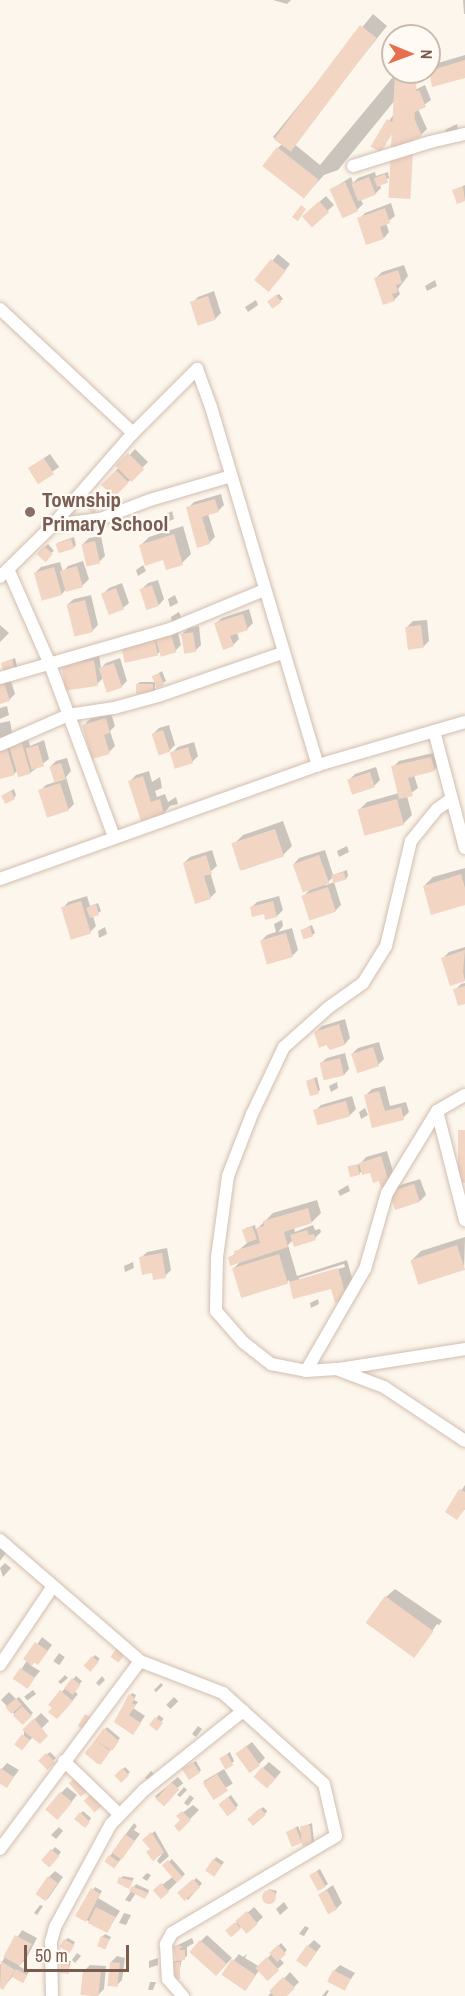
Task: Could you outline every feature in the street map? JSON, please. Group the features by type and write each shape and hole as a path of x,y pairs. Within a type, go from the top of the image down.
{"street":[{"path":"353,166 430,141 465,134"},
{"path":"0,309 133,433"},
{"path":"114,837 49,662 4,573 53,525 133,433 197,369 318,765"},
{"path":"53,525 100,519 150,500 231,476"},
{"path":"0,678 170,628 264,590"},
{"path":"0,745 68,715 114,708 158,696 282,653"},
{"path":"0,879 114,837 185,815 318,765 465,722"},
{"path":"434,731 450,800 465,848"},
{"path":"450,800 437,809 411,841 386,946 363,983 328,1008 284,1047 252,1114 228,1176 217,1257 216,1311 243,1342 271,1364 306,1371 336,1370 465,1349"},
{"path":"306,1371 365,1269 387,1193 437,1111 465,1095"},
{"path":"437,1111 465,1220"},
{"path":"336,1370 384,1387 465,1441"},
{"path":"0,1540 140,1661 223,1693 324,1784 336,1836 172,1933 166,1944 168,1979 183,1996"},
{"path":"0,1665 53,1586"},
{"path":"0,1849 140,1661"},
{"path":"52,1996 51,1942 55,1927 119,1814 144,1790 243,1711"},
{"path":"64,1761 119,1814"}],"building":[{"path":"360,25 377,38 291,152 274,139"},
{"path":"465,60 465,78 432,87 431,84 441,84 441,67"},
{"path":"394,84 416,84 410,199 388,198"},
{"path":"419,90 426,107 412,113 422,136 413,140 396,101"},
{"path":"387,119 397,125 381,153 371,146"},
{"path":"277,147 319,180 304,199 262,166"},
{"path":"385,174 388,182 377,187 374,178"},
{"path":"369,177 376,195 358,202 351,184"},
{"path":"345,182 358,211 342,218 329,189"},
{"path":"463,186 465,201 457,204 452,190"},
{"path":"319,201 329,212 312,228 302,216"},
{"path":"301,205 306,209 298,221 292,217"},
{"path":"385,208 390,223 380,227 384,239 366,245 357,218"},
{"path":"271,259 286,271 269,292 254,280"},
{"path":"398,270 402,283 396,285 398,292 392,294 395,301 383,305 374,278"},
{"path":"276,295 281,302 272,309 267,301"},
{"path":"208,296 216,320 198,326 190,302"},
{"path":"128,453 144,469 132,482 115,466"},
{"path":"44,458 54,474 38,484 28,468"},
{"path":"116,470 129,483 114,498 101,485"},
{"path":"93,495 103,504 93,514 84,505"},
{"path":"215,499 219,512 202,517 210,544 197,548 186,507"},
{"path":"174,534 183,565 166,570 163,560 145,566 139,545"},
{"path":"71,539 74,549 59,553 56,544"},
{"path":"95,541 100,563 87,567 81,544"},
{"path":"44,546 53,554 46,562 37,554"},
{"path":"77,566 83,587 66,592 60,571"},
{"path":"54,567 62,595 42,601 34,573"},
{"path":"152,585 159,606 146,610 140,589"},
{"path":"116,588 124,610 109,615 101,593"},
{"path":"85,600 93,632 75,637 67,605"},
{"path":"243,614 248,630 230,636 234,646 223,650 214,623"},
{"path":"421,625 424,648 408,650 405,627"},
{"path":"193,632 196,652 184,654 181,634"},
{"path":"171,634 176,652 161,657 156,638"},
{"path":"154,637 158,656 125,663 121,644"},
{"path":"12,659 15,670 4,674 1,663"},
{"path":"94,660 98,686 65,691 61,665"},
{"path":"114,663 122,688 107,693 99,668"},
{"path":"159,673 164,685 157,688 152,676"},
{"path":"3,680 10,701 0,704 0,681"},
{"path":"136,684 153,684 153,694 136,694"},
{"path":"106,718 110,733 104,735 110,754 92,759 82,725"},
{"path":"163,730 170,752 159,756 152,734"},
{"path":"21,740 31,774 18,777 9,744"},
{"path":"6,745 15,775 0,779 0,746"},
{"path":"38,745 44,766 32,770 26,749"},
{"path":"188,747 193,763 175,769 170,753"},
{"path":"431,757 435,771 408,778 413,796 399,799 391,766"},
{"path":"61,763 66,779 54,783 50,767"},
{"path":"370,772 375,787 352,795 347,779"},
{"path":"143,776 151,802 160,799 164,814 141,821 128,781"},
{"path":"60,783 69,811 47,818 38,790"},
{"path":"11,791 15,799 5,804 1,796"},
{"path":"397,799 404,825 364,836 357,810"},
{"path":"275,829 284,857 240,871 231,843"},
{"path":"206,855 212,874 204,876 211,899 195,904 183,863"},
{"path":"319,855 329,883 303,893 293,865"},
{"path":"344,872 346,880 333,883 331,875"},
{"path":"461,874 465,888 465,905 431,915 423,886"},
{"path":"328,887 336,912 309,920 301,896"},
{"path":"81,901 91,934 71,940 61,907"},
{"path":"273,901 277,917 265,920 264,914 252,917 250,907"},
{"path":"96,904 99,915 90,918 86,908"},
{"path":"310,927 313,937 303,939 300,930"},
{"path":"286,933 293,957 267,964 260,940"},
{"path":"465,950 463,972 465,981 450,986 441,958"},
{"path":"465,986 465,1004 458,1006 453,989"},
{"path":"339,1024 345,1045 330,1050 326,1045 319,1048 314,1032"},
{"path":"373,1047 379,1066 357,1073 351,1054"},
{"path":"340,1058 344,1076 324,1080 320,1063"},
{"path":"314,1078 319,1094 310,1096 306,1081"},
{"path":"379,1091 385,1111 401,1107 404,1120 372,1128 364,1095"},
{"path":"346,1101 350,1116 317,1125 313,1110"},
{"path":"458,1130 465,1130 465,1183 458,1183"},
{"path":"381,1156 390,1185 381,1188 379,1181 373,1183 370,1173 362,1175 359,1163"},
{"path":"357,1164 360,1175 350,1177 347,1167"},
{"path":"414,1184 420,1202 395,1210 389,1192"},
{"path":"308,1208 312,1223 284,1232 288,1247 230,1266 228,1257 235,1255 234,1251 260,1243 256,1228 264,1226 263,1221"},
{"path":"252,1226 257,1239 247,1243 242,1230"},
{"path":"307,1230 309,1235 314,1234 316,1240 294,1247 290,1235"},
{"path":"457,1245 465,1270 418,1285 410,1260"},
{"path":"162,1253 166,1278 153,1280 152,1273 142,1275 139,1257"},
{"path":"279,1254 288,1284 241,1298 232,1268"},
{"path":"338,1268 347,1299 335,1303 331,1289 293,1299 289,1282"},
{"path":"459,1489 465,1492 465,1508 457,1520 445,1512"},
{"path":"385,1596 434,1631 414,1658 366,1623"},
{"path":"35,1642 48,1651 38,1665 34,1662 32,1666 23,1659"},
{"path":"117,1648 125,1654 118,1663 110,1657"},
{"path":"92,1656 99,1662 90,1672 83,1666"},
{"path":"20,1668 35,1678 28,1689 13,1679"},
{"path":"72,1678 81,1685 73,1695 64,1688"},
{"path":"60,1690 73,1701 57,1719 48,1712 52,1708 48,1705"},
{"path":"129,1694 135,1698 132,1703 136,1705 129,1715 141,1723 133,1735 114,1722"},
{"path":"16,1698 22,1705 11,1714 5,1707"},
{"path":"22,1706 32,1716 23,1725 13,1715"},
{"path":"85,1714 90,1717 83,1729 78,1726"},
{"path":"155,1717 163,1723 157,1731 149,1725"},
{"path":"34,1718 48,1736 40,1744 22,1730"},
{"path":"104,1728 119,1741 112,1751 95,1740"},
{"path":"22,1734 30,1740 22,1750 14,1744"},
{"path":"95,1740 110,1751 100,1765 85,1754"},
{"path":"246,1746 260,1765 250,1773 235,1754"},
{"path":"46,1753 55,1762 47,1770 38,1761"},
{"path":"227,1754 233,1765 225,1770 219,1758"},
{"path":"193,1762 200,1773 189,1780 182,1769"},
{"path":"262,1767 276,1779 267,1789 253,1777"},
{"path":"0,1768 14,1777 7,1788 0,1784"},
{"path":"122,1768 129,1775 121,1783 114,1776"},
{"path":"217,1774 228,1791 214,1800 203,1783"},
{"path":"75,1778 87,1792 81,1797 69,1783"},
{"path":"171,1782 179,1789 164,1807 156,1799"},
{"path":"60,1792 72,1802 57,1820 45,1810"},
{"path":"91,1794 102,1806 95,1813 84,1801"},
{"path":"228,1797 237,1809 227,1816 218,1804"},
{"path":"260,1808 266,1815 253,1826 247,1819"},
{"path":"182,1811 191,1820 179,1832 174,1826 180,1820 176,1816"},
{"path":"80,1812 90,1822 85,1828 74,1819"},
{"path":"310,1825 312,1845 302,1846 300,1826"},
{"path":"296,1828 302,1843 292,1847 286,1832"},
{"path":"151,1832 164,1852 153,1861 146,1852 150,1849 142,1840"},
{"path":"125,1834 135,1841 122,1860 112,1853"},
{"path":"51,1849 59,1856 49,1868 41,1860"},
{"path":"109,1855 119,1862 114,1868 104,1862"},
{"path":"213,1859 222,1865 214,1877 205,1871"},
{"path":"168,1860 183,1878 177,1883 162,1865"},
{"path":"317,1871 326,1887 318,1891 309,1875"},
{"path":"48,1876 58,1883 45,1901 35,1894"},
{"path":"119,1877 133,1881 129,1889 117,1883"},
{"path":"193,1879 200,1887 184,1901 177,1893"},
{"path":"161,1883 169,1892 161,1899 153,1890"},
{"path":"132,1886 148,1893 145,1899 129,1891"},
{"path":"91,1888 100,1894 86,1922 75,1916"},
{"path":"269,1890 274,1892 276,1897 274,1902 269,1904 264,1902 262,1897 264,1892"},
{"path":"327,1890 337,1910 328,1914 318,1895"},
{"path":"96,1907 116,1917 107,1933 88,1923"},
{"path":"247,1911 258,1924 246,1934 236,1921"},
{"path":"235,1922 241,1929 231,1937 225,1931"},
{"path":"15,1935 32,1944 20,1966 3,1957"},
{"path":"101,1936 109,1939 105,1949 97,1946"},
{"path":"64,1939 74,1945 70,1953 59,1947"},
{"path":"200,1940 227,1964 216,1976 189,1952"},
{"path":"278,1945 286,1954 277,1962 269,1953"},
{"path":"307,1945 317,1952 306,1967 296,1961"},
{"path":"173,1946 182,1946 179,1950 185,1950 185,1960 176,1961"},
{"path":"267,1957 279,1970 268,1981 255,1968"},
{"path":"232,1959 256,1975 245,1991 221,1975"},
{"path":"1,1961 15,1970 3,1990 0,1988"},
{"path":"61,1962 69,1963 69,1974 60,1973"},
{"path":"110,1962 120,1963 117,1987 107,1986"},
{"path":"170,1962 180,1962 180,1979 170,1979"},
{"path":"16,1969 27,1975 23,1983 12,1977"},
{"path":"83,1970 101,1972 98,1996 80,1995"},
{"path":"333,1970 351,1979 345,1991 327,1982"},
{"path":"283,1977 295,1988 287,1996 274,1996 269,1991"}],"place":[{"name":"Township Primary School","path":"30,512"}]}
